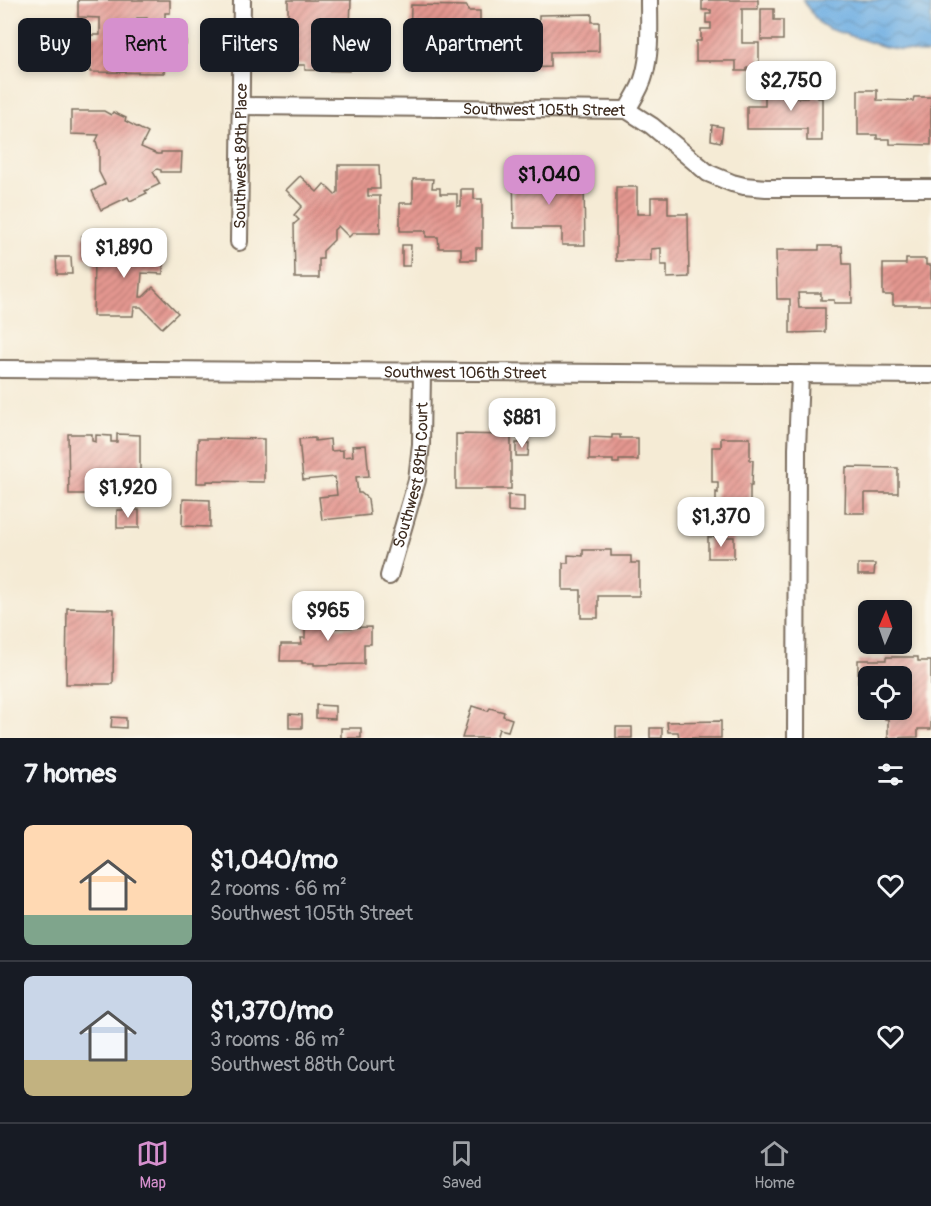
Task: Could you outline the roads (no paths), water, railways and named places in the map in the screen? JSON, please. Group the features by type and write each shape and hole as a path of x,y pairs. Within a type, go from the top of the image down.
{"street":[{"name":"Southwest 89th Place","path":"239,242 242,0"},
{"path":"627,110 644,79 648,55 649,0"},
{"name":"Southwest 105th Street","path":"241,106 627,110 652,126 708,173 744,186 931,188"},
{"name":"Southwest 106th Street","path":"0,369 931,375"},
{"name":"Southwest 89th Court","path":"388,576 417,480 422,444 422,372"},
{"path":"796,738 797,449 800,374"}],"water":[{"path":"803,0 931,0 931,53 885,47 829,29 818,22"}]}
